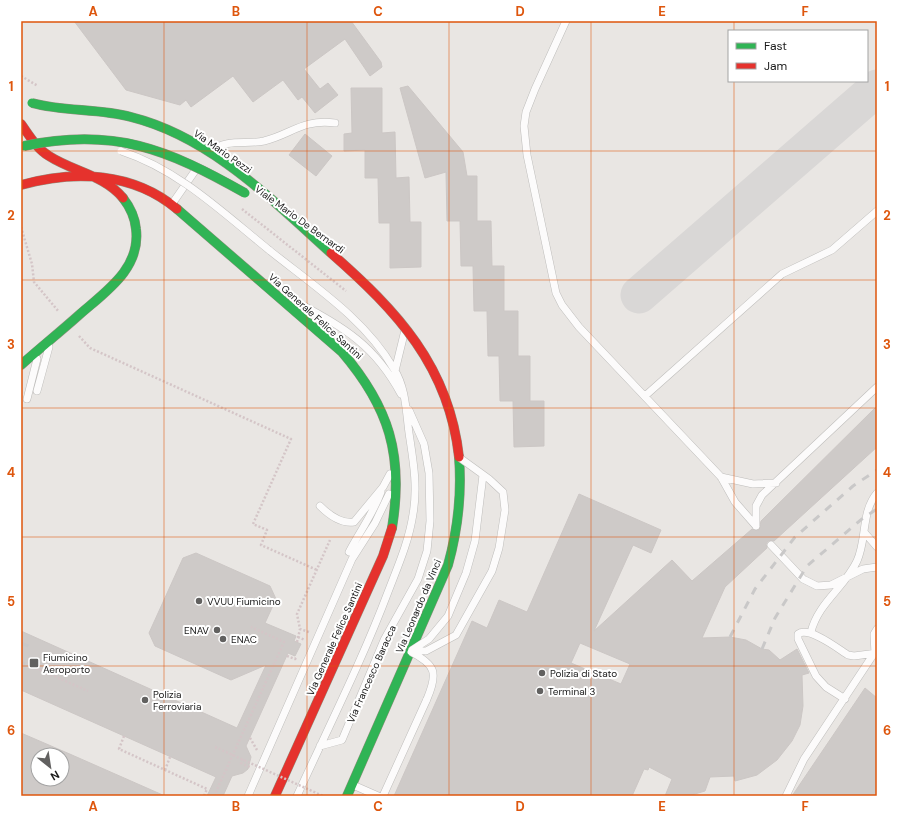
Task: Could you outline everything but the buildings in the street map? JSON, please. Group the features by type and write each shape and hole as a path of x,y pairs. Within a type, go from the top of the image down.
{"main road":[{"name":"Via Mario Pezzi","path":"22,100 63,110 93,111 125,115 153,123 179,134 215,157 263,193 358,277"},
{"path":"21,124 32,140 48,156 96,177 116,188 130,207 137,228 136,245 131,262 120,279 21,365"},
{"name":"Viale Mario De Bernardi","path":"22,146 43,141 93,138 119,140 141,144 163,151 205,170 256,200 300,231 358,277"},
{"path":"21,185 39,180 67,176 96,177"},
{"name":"Via Generale Felice Santini","path":"96,177 144,188 158,194 172,204 233,256 342,352 357,369 370,388 385,416 393,443 398,488 395,516 389,541 275,796"},
{"name":"Via Leonardo da Vinci","path":"347,796 442,581 454,546 462,505 462,485 456,435 448,404 428,361 405,327 358,277"}],"lane":[{"path":"566,21 534,89 526,112 524,126 527,155 553,281 562,305 570,316 721,477 735,502 756,526 758,501 877,387"},
{"path":"172,204 203,160 215,148 224,143 263,141 309,124 335,123"},
{"name":"Via Francesco Baracca","path":"43,141 68,140 94,144 146,160 179,178 344,310 374,339 396,371 402,386 406,404 416,489 414,513 409,533 378,619 297,796"},
{"path":"215,168 352,266 379,290 404,321 405,333 396,371"},
{"path":"645,396 782,274 832,250 877,211"},
{"path":"233,256 275,288 342,327 364,344 376,356 386,370 406,404"},
{"path":"36,391 52,339"},
{"path":"27,399 39,350"},
{"name":"Via Francesco Baracca","path":"320,746 342,740 384,640 418,579 427,551 430,521 429,473 424,444 406,404"},
{"path":"411,651 426,651 456,635 492,571 503,525 505,499 500,488 459,457"},
{"path":"349,552 360,530 372,513 396,461"},
{"path":"248,796 348,566 388,499 397,472"},
{"path":"411,651 429,639 444,621 466,573 475,541 483,475"},
{"path":"721,477 753,484 776,483"},
{"path":"320,506 336,519 347,523 354,522 383,487"},
{"path":"811,632 818,614 849,574 857,561 870,503 877,493"},
{"path":"864,532 877,547"},
{"path":"771,545 809,583 817,586 831,585 849,574 863,569 877,567"},
{"path":"786,796 802,763 876,652 874,634 877,629"},
{"path":"845,699 826,687 816,676 797,637 798,634 803,631 811,632 848,655 876,652"},
{"path":"383,796 433,685 434,675 431,667 426,660 411,651"},
{"path":"352,785 378,796"}],"path":[{"path":"21,227 32,264 34,282 90,348 291,438 253,524 267,530 261,545 317,570"},
{"path":"297,642 300,628 297,614 330,540"},
{"path":"214,796 284,642 251,627"},
{"path":"300,628 309,632"},
{"path":"298,637 305,640 302,646"},
{"path":"287,656 295,660 299,653"},
{"path":"36,668 88,691"},
{"path":"124,736 119,749 207,789 204,796"},
{"path":"215,747 323,796"},
{"path":"165,770 170,757"},
{"path":"243,759 241,763 250,767"}],"taxiway":[{"path":"639,295 877,88"}],"railway":[{"path":"730,637 755,589 795,537 853,486 877,470"},
{"path":"762,649 775,618 807,566 863,518 877,509"},
{"path":"21,643 33,648"},
{"path":"21,662 25,664"}],"traffic: fast":[{"path":"32,103 57,108 119,114 160,126 188,139 214,155 263,192 331,253"},
{"path":"24,146 56,141 86,139 113,141 139,146 190,164 245,193"},
{"path":"21,365 110,288 127,268 133,256 136,243 136,229 132,213 123,198"},
{"path":"177,209 342,352 358,372 382,413 389,433 394,455 396,477 392,528"},
{"path":"347,796 448,565 458,512 460,485 459,457"}],"traffic: jam":[{"path":"21,124 34,142 45,153 107,184 123,198"},
{"path":"21,185 41,180 82,176 122,181 142,188 160,197 177,209"},
{"path":"331,253 398,319 432,368 444,395 453,424 459,457"},
{"path":"275,796 383,556 392,528"}],"place":[{"name":"VVUU Fiumicino","path":"199,601"},
{"name":"ENAV","path":"217,630"},
{"name":"ENAC","path":"223,639"},
{"name":"Fiumicino Aeroporto","path":"34,663"},
{"name":"Polizia di Stato","path":"542,673"},
{"name":"Terminal 3","path":"540,691"},
{"name":"Polizia Ferroviaria","path":"145,700"}]}
